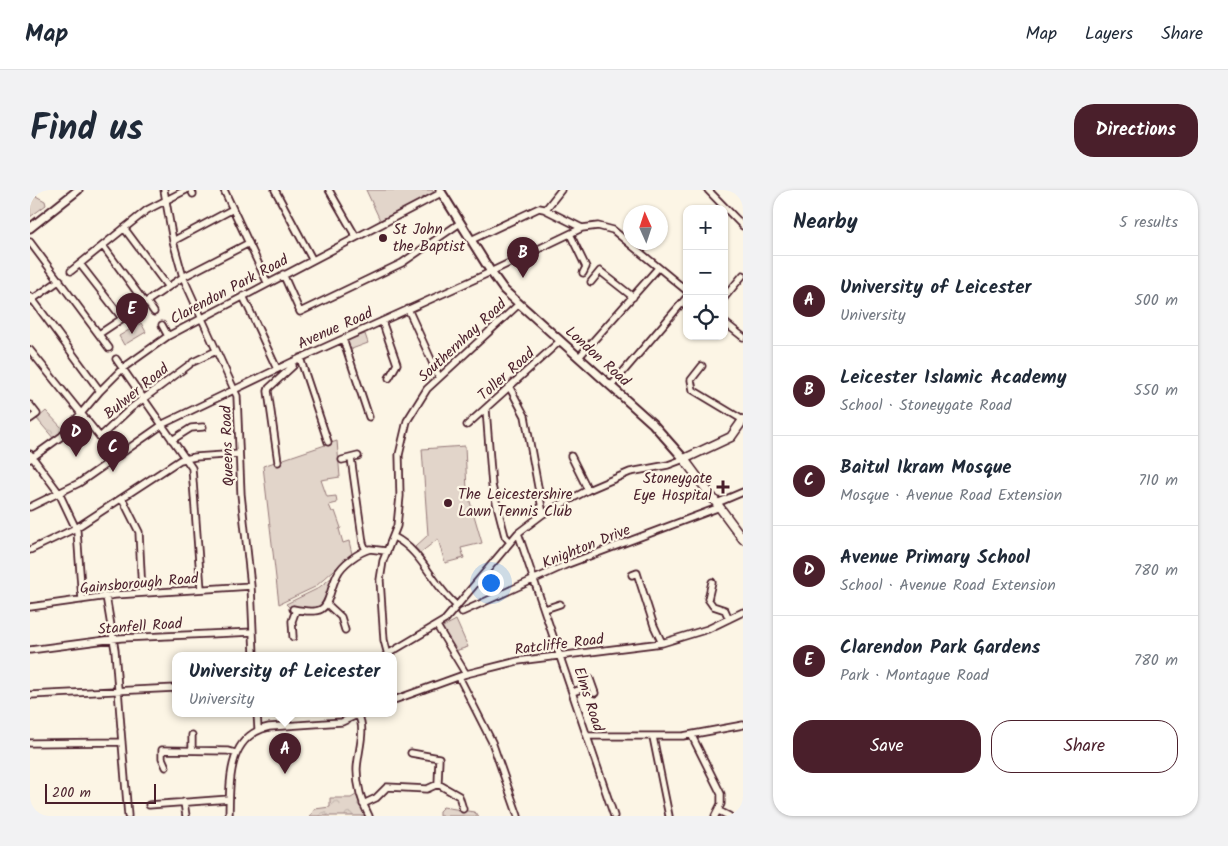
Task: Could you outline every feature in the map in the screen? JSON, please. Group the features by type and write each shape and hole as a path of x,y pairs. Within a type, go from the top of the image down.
{"highway":[{"path":"684,459 731,438 743,420"},
{"name":"London Road","path":"684,459 743,539"}],"main road":[{"path":"30,228 78,190"},
{"name":"London Road","path":"441,191 491,272 519,304 611,386 674,446 684,459"}],"street":[{"name":"Queens Road","path":"164,190 173,241 183,277 234,388 238,404 239,454 251,586 254,652"},
{"path":"71,271 147,210 186,190"},
{"path":"224,190 267,282"},
{"path":"275,190 312,259"},
{"path":"330,190 356,237"},
{"path":"546,210 561,190"},
{"path":"708,190 743,226"},
{"name":"Clarendon Park Road","path":"31,457 60,438 100,391 123,368 168,336 441,191"},
{"path":"173,241 233,209"},
{"path":"470,240 534,209 546,210 582,228 598,226 613,230 683,288"},
{"path":"283,274 300,312 402,263 460,223"},
{"path":"124,228 168,287"},
{"name":"Avenue Road","path":"278,462 269,388 293,366 292,362 491,272 582,228"},
{"path":"570,234 586,267 583,273"},
{"path":"30,242 60,280 108,348"},
{"path":"137,308 183,277 249,243"},
{"path":"103,246 154,312"},
{"path":"80,264 122,318"},
{"path":"579,357 658,268"},
{"path":"590,282 600,270 633,297"},
{"path":"726,295 743,275"},
{"path":"60,280 31,298 100,391"},
{"path":"243,296 277,369"},
{"path":"611,386 683,302"},
{"name":"Southernhay Road","path":"386,652 379,588 386,551 394,537 400,505 399,464 404,432 418,401 439,377 519,304"},
{"path":"408,310 439,377"},
{"path":"99,334 128,314"},
{"path":"382,321 398,364 389,378"},
{"path":"162,325 168,336"},
{"path":"728,325 743,336"},
{"path":"343,339 369,417"},
{"name":"Toller Road","path":"467,425 560,341"},
{"path":"30,350 99,436 114,459"},
{"name":"Bulwer Road","path":"99,436 143,399 191,364 216,351"},
{"path":"300,358 328,442"},
{"path":"116,359 186,458 194,475 201,589"},
{"path":"30,507 60,493 114,459 162,425 234,388 292,362"},
{"path":"702,366 691,380 693,390 743,420"},
{"path":"387,368 393,372"},
{"path":"510,388 526,416 544,514"},
{"path":"30,405 37,414 30,419"},
{"path":"486,409 492,486 505,536 510,542"},
{"path":"172,440 191,428 203,428"},
{"path":"668,465 673,458 674,446"},
{"path":"30,550 76,528 186,458 239,454"},
{"path":"342,460 358,456"},
{"path":"571,456 588,490"},
{"path":"31,457 60,493 76,528 82,600"},
{"path":"351,458 363,543 366,550"},
{"path":"392,652 437,626 457,606 518,533 544,514 588,490 630,472 668,465 684,459"},
{"name":"Knighton Drive","path":"462,612 568,564 718,505 743,492"},
{"path":"122,498 139,532 142,593"},
{"name":"Elms Road","path":"518,533 573,692 586,721 587,736 614,816"},
{"path":"394,537 414,550 431,579 457,606"},
{"path":"291,636 294,609 312,612 327,604 339,572 366,550 376,548 386,551"},
{"path":"632,575 637,573 654,626 662,642"},
{"path":"712,582 708,599 713,606 725,610 729,619"},
{"name":"Gainsborough Road","path":"30,607 106,596 251,586"},
{"path":"106,596 114,638 128,816"},
{"path":"327,604 341,617 345,630"},
{"path":"545,609 560,604"},
{"name":"Ratcliffe Road","path":"397,699 466,674 518,660 662,642 708,630 743,612"},
{"path":"437,626 466,674"},
{"name":"Stanfell Road","path":"30,650 114,638 253,632"},
{"path":"460,677 492,742 518,816"},
{"path":"573,692 591,682 595,693"},
{"path":"30,694 172,688"},
{"path":"257,717 258,729"},
{"path":"229,816 235,753 241,743 258,729 342,722 353,717"},
{"path":"361,717 362,724 357,778 363,804 369,816"},
{"path":"587,736 692,736 743,725"},
{"path":"192,735 192,749"},
{"path":"692,736 721,794 717,813 729,816"},
{"path":"653,737 669,816"},
{"path":"30,743 122,742"},
{"path":"166,767 162,758 162,750 192,749 235,753"},
{"path":"411,752 439,758 438,784"},
{"path":"363,804 376,798 387,787 427,789 438,784"},
{"path":"438,784 459,796 463,809"},
{"path":"149,805 230,799"},
{"path":"184,802 186,816"}],"green space":[{"path":"366,190 432,190 435,194 380,220"},
{"path":"34,195 45,201 46,205 30,217 30,197"},
{"path":"141,323 146,332 124,345 119,336"},
{"path":"365,334 368,343 349,350 345,341"},
{"path":"46,411 63,429 54,439 37,419"},
{"path":"337,441 340,477 321,480 327,497 336,496 337,503 329,505 332,512 335,511 341,528 339,529 343,543 349,541 352,554 315,587 279,604 263,466"},
{"name":"The Leicestershire Lawn Tennis Club","path":"465,446 467,491 482,543 461,548 464,558 445,563 438,539 420,553 415,547 428,535 422,449"},
{"path":"335,575 326,599 317,608 311,610 303,609 293,605 290,608 286,604 317,589"},
{"path":"456,620 468,647 455,651 441,628"},
{"path":"356,795 366,816 310,816 315,809 330,807 330,798 351,798"},
{"path":"443,807 474,812 479,816 439,816 439,811"}],"place":[{"name":"St John the Baptist","path":"383,238"},
{"name":"Leicester Islamic Academy","path":"523,278"},
{"name":"Clarendon Park Gardens","path":"132,334"},
{"name":"Avenue Primary School","path":"76,457"},
{"name":"Baitul Ikram Mosque","path":"113,472"},
{"name":"Stoneygate Eye Hospital","path":"723,487"},
{"name":"The Leicestershire Lawn Tennis Club","path":"448,503"},
{"name":"University of Leicester","path":"285,774"}]}
